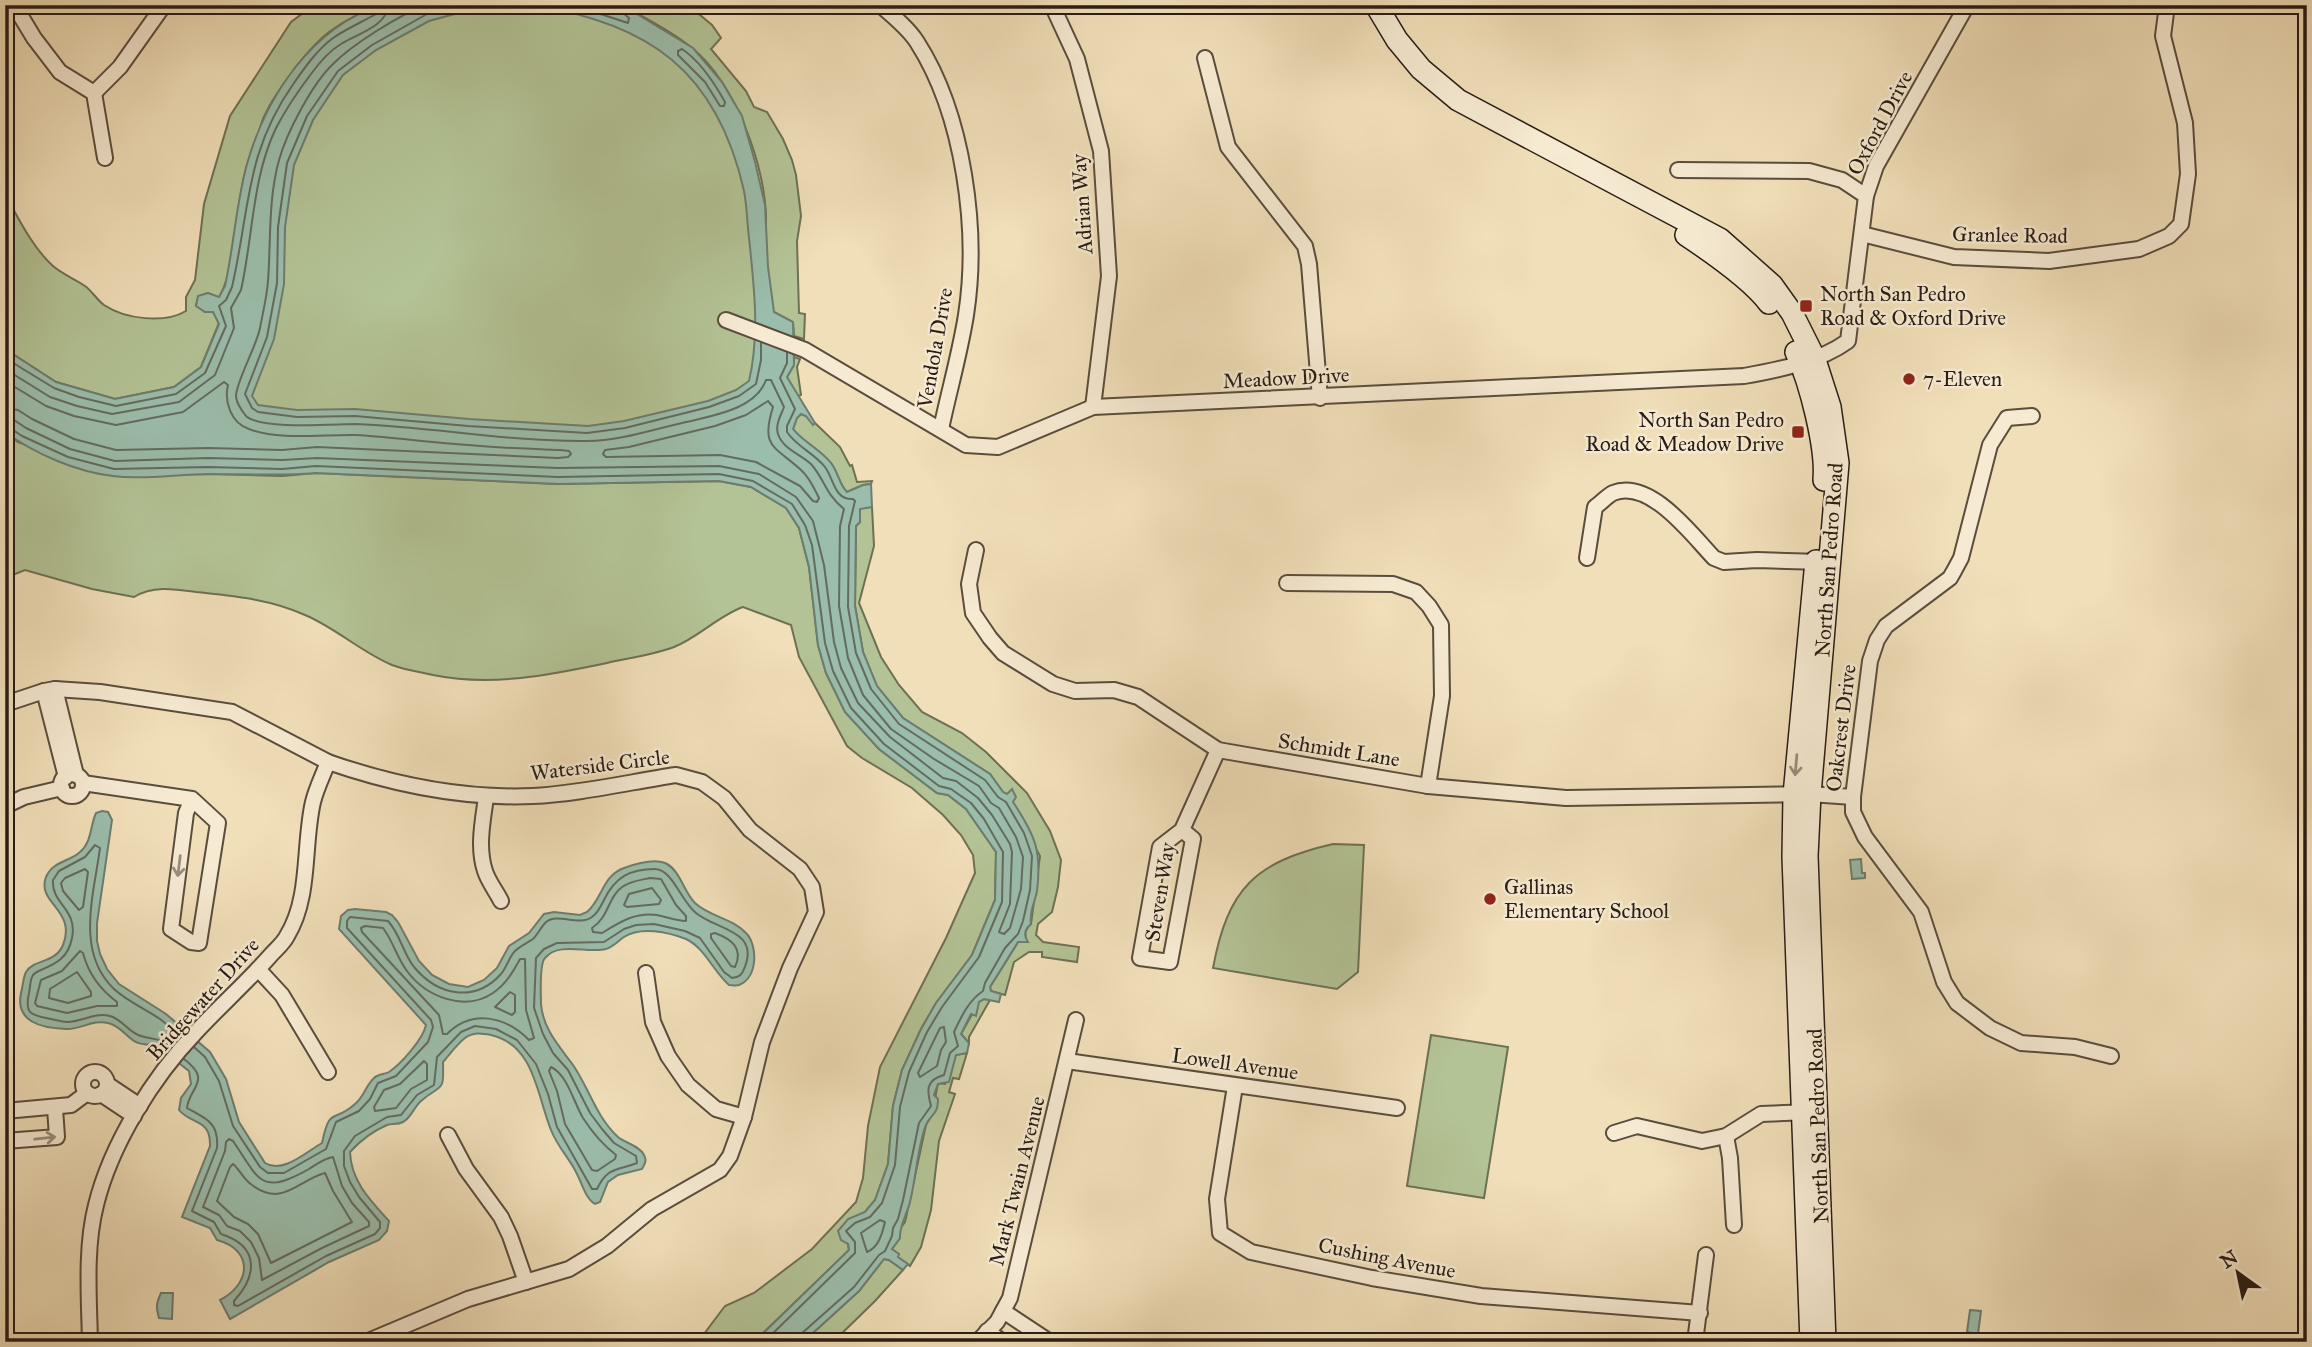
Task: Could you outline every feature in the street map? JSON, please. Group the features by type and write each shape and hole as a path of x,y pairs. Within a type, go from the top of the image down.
{"main road":[{"name":"North San Pedro Road","path":"1362,5 1387,47 1412,78 1451,111 1673,228 1713,252 1762,293 1807,359 1830,407 1838,463 1823,562 1802,794 1793,857 1825,1342"},
{"name":"North San Pedro Road","path":"1376,5 1397,40 1421,69 1458,100 1720,239 1772,285 1792,313 1807,359"},
{"name":"North San Pedro Road","path":"1809,1112 1811,1342"}],"street":[{"path":"14,5 34,38 60,72 94,93 105,158"},
{"path":"94,93 120,67 164,5"},
{"name":"Vendola Drive","path":"880,5 899,21 917,42 947,104 963,167 970,250 966,314 941,429"},
{"name":"Adrian Way","path":"1052,5 1077,59 1101,151 1109,276 1093,407"},
{"name":"Oxford Drive","path":"1807,359 1838,349 1848,341 1866,195 1876,166 1967,5"},
{"name":"Granlee Road","path":"1862,234 1954,257 2049,261 2139,249 2169,236 2181,224 2188,174 2185,123 2163,36 2167,5"},
{"path":"1205,58 1228,147 1305,246 1309,264 1320,398"},
{"path":"1678,170 1809,171 1842,180 1866,195"},
{"name":"Meadow Drive","path":"726,320 805,350 966,444 998,447 1093,407 1744,376 1777,370 1807,359"},
{"name":"Oakcrest Drive","path":"2032,416 2007,418 1990,445 1961,558 1950,578 1886,626 1877,640 1870,661 1853,812 1865,836 1921,912 1944,982 1957,1003 1990,1028 2021,1043 2075,1047 2111,1056"},
{"path":"1587,558 1595,507 1612,494 1631,490 1659,502 1714,558 1724,562 1823,562"},
{"name":"Schmidt Lane","path":"976,550 970,584 973,613 1003,653 1053,684 1075,691 1114,690 1138,697 1218,750 1428,786 1566,798 1802,794 1853,797"},
{"path":"1287,583 1393,584 1416,592 1429,606 1441,625 1442,696 1428,786"},
{"path":"49,690 71,781"},
{"name":"Waterside Circle","path":"5,704 49,690 100,692 232,712 328,762 424,789 486,797 535,796 676,775 690,778 702,782 724,798 750,830 800,869 812,887 816,912 790,968 762,1042 744,1117 734,1147 720,1170 652,1209 594,1255 569,1269 468,1299 366,1342"},
{"name":"Steven Way","path":"1182,830 1194,839 1170,962 1140,958 1160,847 1182,830 1218,750"},
{"name":"Bridgewater Drive","path":"90,1342 89,1257 95,1206 113,1153 137,1111 172,1060 287,937 299,905 313,802 328,762"},
{"path":"5,806 71,781 192,799 218,823 199,943 191,942 171,929 186,813 192,799"},
{"path":"486,797 481,852 485,871 501,901"},
{"path":"258,969 282,995 328,1072"},
{"path":"646,973 653,1022 668,1056 688,1085 716,1109 744,1117"},
{"name":"Mark Twain Avenue","path":"982,1337 1010,1298 1076,1020"},
{"name":"Lowell Avenue","path":"1068,1061 1397,1108"},
{"name":"Cushing Avenue","path":"1234,1086 1217,1199 1220,1233 1251,1252 1372,1278 1481,1296 1700,1314"},
{"path":"5,1111 71,1105 98,1090 137,1111"},
{"path":"5,1141 57,1137 55,1108"},
{"path":"1614,1133 1636,1126 1702,1141 1726,1136 1761,1114 1809,1112"},
{"path":"449,1135 466,1169 501,1217 526,1282"},
{"path":"1726,1136 1734,1225"},
{"path":"1695,1342 1706,1255"},
{"path":"1003,1311 1051,1342"},
{"path":"982,1337 1003,1342"}],"shaded area":[{"path":"314,5 382,5 348,20 320,40 279,91 260,128 358,19 436,5 582,5 672,36 746,153 766,223 761,177 754,153 746,128 722,82 692,48 622,5 688,5 712,25 721,38 711,49 746,91 754,107 767,112 783,139 796,175 801,216 797,241 799,313 805,314 804,339 794,336 793,322 776,313 761,431 444,465 212,406 255,144 243,181 232,261 226,280 219,298 208,293 199,296 196,305 205,312 213,311 219,323 201,367 174,387 115,399 56,382 5,349 5,194 26,232 45,258 57,269 85,286 104,305 123,314 156,319 186,311 186,297 195,280 204,204 230,116 291,22"},
{"path":"794,357 800,359 797,367 801,395 797,397 787,377 794,365"},
{"path":"801,414 815,423 840,447 850,466 852,465 857,482 872,481 871,484 847,492 831,463 793,429"},
{"path":"5,432 18,442 114,476 282,476 316,473 558,484 719,481 751,487 786,508 799,528 809,567 818,645 826,673 845,712 879,749 937,793 948,795 966,809 996,852 995,900 972,955 936,1003 902,1070 893,1106 888,1164 875,1200 858,1216 848,1244 849,1250 754,1342 698,1342 725,1306 754,1293 812,1249 856,1202 863,1178 868,1126 880,1067 946,938 975,873 973,855 961,835 943,815 912,788 847,746 799,657 791,625 743,607 683,643 658,652 542,675 477,680 433,675 392,665 316,620 265,602 172,589 156,589 134,597 92,589 25,570 5,578"},
{"path":"872,507 874,546 859,603 881,657 899,685 922,712 962,733 986,752 1027,793 1050,831 1061,860 1052,912 1038,924 1036,935 1043,942 1079,947 1077,962 1042,957 1042,952 1029,952 1014,962 1005,995 991,991 990,987 1018,942 1027,942 1026,932 1031,924 1040,856 990,774 903,718 877,687 863,652 855,606 856,526 860,522 859,508"},
{"path":"1333,844 1364,845 1358,972 1337,989 1213,968 1227,917 1249,883 1283,860"},
{"path":"990,1000 969,1037 969,1043 961,1034 979,1002"},
{"path":"1431,1035 1508,1047 1484,1198 1407,1186"},
{"path":"967,1053 959,1079 953,1078 949,1092 955,1094 939,1141 931,1210 921,1247 910,1266 897,1257 892,1249 900,1238 899,1230 905,1222 938,1083 945,1084 956,1055"},
{"path":"884,1259 903,1270 875,1301 833,1342 803,1342 859,1291"}],"water":[{"path":"382,5 518,5 477,8 429,21 376,50 343,75 313,120 294,165 285,227 284,284 274,339 252,396 258,405 297,410 355,409 588,426 624,421 708,401 736,390 749,381 755,310 746,203 732,149 716,114 696,84 672,60 643,40 611,25 574,13 532,5 622,5 693,48 722,82 742,116 765,205 768,267 774,312 793,322 794,365 787,377 815,423 813,425 801,414 793,429 831,463 847,492 871,484 872,507 860,509 860,522 856,526 855,606 863,652 877,686 903,718 990,774 1003,792 1007,794 1012,789 1016,797 1013,802 1032,834 1037,854 1038,877 1031,924 1025,932 1028,942 1018,942 990,987 991,991 1001,994 999,1002 984,999 979,1002 976,1016 971,1014 961,1034 969,1043 967,1053 956,1055 949,1082 938,1084 934,1095 938,1099 937,1109 925,1127 910,1202 900,1238 892,1249 908,1264 903,1270 884,1259 859,1291 803,1342 754,1342 849,1250 848,1244 841,1240 838,1231 848,1219 865,1212 875,1200 888,1164 893,1106 902,1070 936,1003 972,955 995,900 996,852 966,809 948,795 937,793 879,749 845,712 826,673 818,645 809,567 799,528 786,508 751,487 719,481 558,484 316,473 113,476 85,471 57,461 29,448 5,432 5,349 56,382 115,399 174,387 201,367 219,324 213,312 205,312 196,306 198,296 208,293 219,297 225,286 243,179 266,114 295,67 314,47 334,29 357,15"},
{"path":"108,812 112,820 97,923 97,941 107,969 119,984 166,1014 210,1052 226,1079 239,1122 265,1163 272,1166 287,1164 322,1143 330,1119 348,1110 358,1101 376,1076 389,1072 400,1063 416,1044 426,1025 339,929 341,916 348,910 386,912 392,915 419,961 432,975 449,984 468,987 484,980 497,968 509,946 529,933 544,914 554,912 580,915 587,912 611,876 617,872 640,863 662,862 671,867 695,903 746,933 753,945 753,969 745,981 738,985 729,985 693,943 679,936 655,931 631,934 606,949 566,949 551,953 543,961 541,973 541,1004 545,1021 552,1037 579,1074 604,1121 618,1137 642,1152 645,1164 642,1169 618,1175 608,1182 600,1202 595,1204 586,1194 554,1136 526,1060 506,1041 487,1034 471,1035 459,1043 443,1062 440,1087 421,1101 406,1120 377,1130 350,1152 358,1181 389,1221 387,1231 379,1240 329,1262 230,1319 220,1300 238,1285 244,1268 242,1259 237,1251 217,1240 210,1228 182,1217 210,1146 204,1126 179,1110 181,1098 191,1084 189,1071 163,1050 137,1043 112,1024 97,1022 71,1029 48,1027 32,1021 22,1011 21,993 26,972 55,955 63,945 66,933 61,915 46,894 46,877 53,868 84,848 96,813"},
{"path":"1861,859 1865,878 1852,879 1850,860"},
{"path":"161,1293 173,1293 172,1319 159,1318 157,1306"},
{"path":"1970,1310 1981,1311 1978,1334 1967,1332"}],"place":[{"name":"North San Pedro Road & Oxford Drive","path":"1806,306"},
{"name":"7-Eleven","path":"1909,379"},
{"name":"North San Pedro Road & Meadow Drive","path":"1798,432"},
{"name":"Gallinas Elementary School","path":"1490,899"}]}
